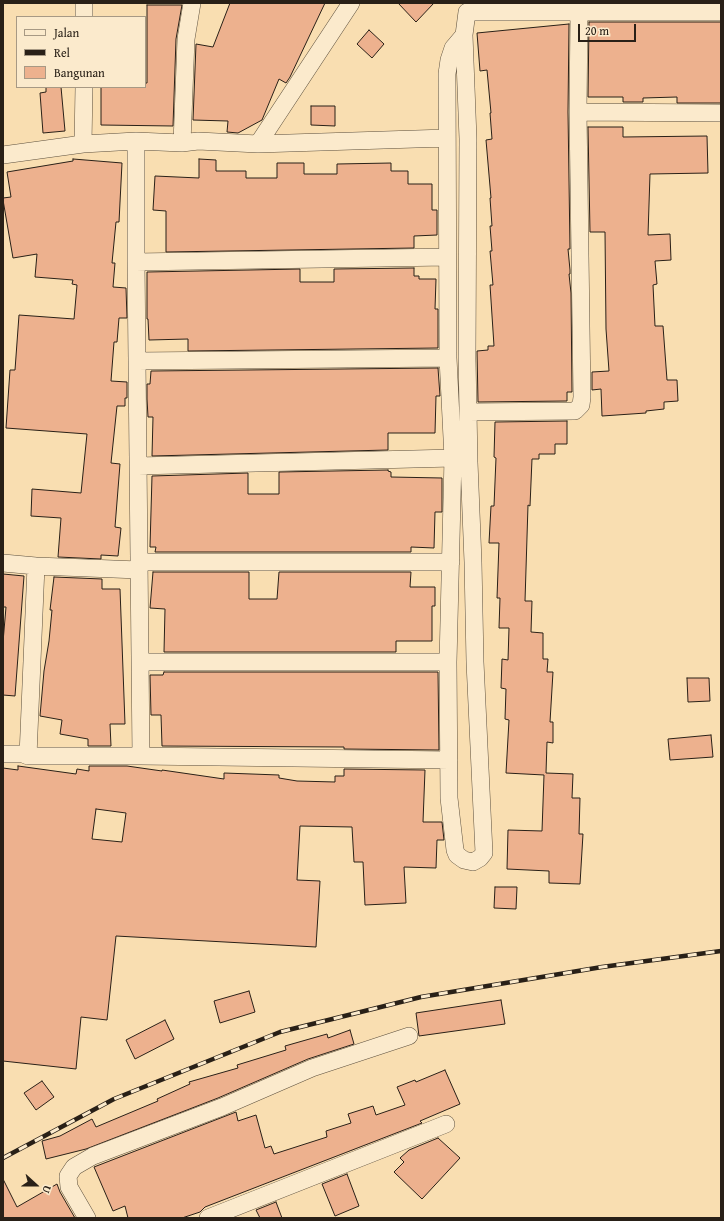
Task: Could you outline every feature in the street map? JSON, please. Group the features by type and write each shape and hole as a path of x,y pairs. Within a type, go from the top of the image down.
{"street":[{"path":"84,3 84,16"},
{"path":"182,143 186,39 192,3"},
{"path":"258,144 351,3"},
{"path":"464,35 453,48 447,74 448,358 453,458 448,662 449,798 454,850 457,855 464,860 473,862 480,858 484,853 475,662 469,462 467,359 468,139 464,35 467,7 578,12 721,12"},
{"path":"468,412 575,411 581,405 578,12"},
{"path":"83,144 84,88"},
{"path":"578,112 721,113"},
{"path":"3,155 83,144 136,141 182,143 198,141 258,144 447,138"},
{"path":"136,141 141,756"},
{"path":"136,262 447,257"},
{"path":"137,361 448,358"},
{"path":"138,466 453,458"},
{"path":"3,564 36,566 139,566 451,562"},
{"path":"28,756 36,566"},
{"path":"140,662 448,662"},
{"path":"3,754 24,754 28,756 449,760"},
{"path":"87,1218 69,1187 68,1176 74,1167 87,1159 222,1106 312,1068 409,1036"},
{"path":"218,1216 446,1124"}],"building":[{"path":"230,3 325,3 290,77 286,83 279,79 262,120 238,133 227,132 228,121 193,120 196,44 213,47"},
{"path":"398,3 434,3 416,22"},
{"path":"147,5 182,5 176,39 173,126 101,125 101,88 146,88"},
{"path":"589,22 721,22 721,103 677,103 677,97 643,98 643,102 623,102 623,97 588,97"},
{"path":"569,24 568,112 570,249 568,249 571,293 572,392 567,392 567,401 478,402 477,351 488,350 488,346 494,346 490,285 493,285 490,251 492,251 490,226 492,226 491,198 486,140 492,139 491,113 487,70 480,71 477,33"},
{"path":"369,30 384,44 372,58 357,44"},
{"path":"46,88 61,88 65,131 43,133 40,93 46,92"},
{"path":"311,106 335,106 335,126 311,125"},
{"path":"588,127 623,127 623,137 707,136 708,173 650,174 648,235 670,234 671,260 655,261 657,284 653,285 655,326 663,326 667,380 677,380 678,401 664,402 664,409 646,411 646,413 602,416 601,389 592,390 592,372 609,371 606,329 605,232 590,232"},
{"path":"73,159 122,163 119,222 116,222 112,263 115,263 113,287 126,288 127,318 119,318 117,342 114,342 111,381 127,382 127,398 125,398 125,406 117,406 111,463 120,464 115,527 121,528 118,556 101,555 101,559 58,557 61,518 31,516 32,489 81,493 87,434 6,428 10,370 15,370 19,315 74,319 77,285 72,284 73,280 35,277 37,254 13,258 3,200 3,198 11,197 7,172 73,161"},
{"path":"199,159 216,160 216,171 246,171 246,178 277,178 277,163 304,163 304,174 337,174 337,164 391,163 391,171 408,171 408,184 432,184 432,210 437,210 437,235 414,236 414,248 166,252 166,211 153,210 155,176 199,178"},
{"path":"414,268 414,276 419,276 419,279 436,279 435,309 438,309 438,348 188,351 188,339 149,340 147,319 147,272 300,269 300,282 334,282 334,269"},
{"path":"438,368 440,396 436,396 435,433 388,433 388,450 152,456 153,417 148,417 147,399 147,384 150,384 151,371"},
{"path":"567,421 567,444 555,444 555,454 539,454 539,459 532,459 530,506 528,505 525,601 532,601 531,632 543,633 543,659 548,659 547,672 553,672 550,722 553,722 553,743 547,742 546,773 573,774 572,798 580,798 579,834 583,834 580,884 549,883 549,871 507,869 508,830 542,831 544,775 506,773 509,720 505,719 506,689 501,688 502,659 508,660 509,628 499,628 500,598 497,598 499,543 489,543 491,506 494,506 496,458 494,457 495,422"},
{"path":"388,470 391,472 391,477 442,478 442,512 435,512 434,548 411,547 411,552 155,552 156,547 150,547 152,476 248,473 248,494 279,494 279,472"},
{"path":"153,572 249,572 249,599 277,599 279,572 411,572 410,587 435,587 435,606 432,606 432,641 396,641 396,652 164,652 165,609 150,608"},
{"path":"3,574 24,576 15,696 3,695 3,642 6,607 3,607"},
{"path":"54,577 102,579 102,589 120,589 125,724 110,724 111,746 88,746 88,739 60,734 62,720 40,716 44,671 49,641 52,610 50,610"},
{"path":"164,672 438,672 439,750 344,749 344,747 162,746 161,715 151,715 150,675 163,675"},
{"path":"687,678 709,678 710,701 688,702"},
{"path":"711,735 713,757 670,760 668,739"},
{"path":"18,766 76,774 77,769 89,771 89,766 127,766 224,779 224,773 279,775 279,778 297,781 335,782 335,776 344,776 344,769 425,770 423,822 442,822 444,840 437,840 436,868 404,867 406,903 365,905 363,862 354,862 352,827 300,826 297,880 320,881 316,947 116,936 107,1020 81,1017 76,1069 3,1061 3,768 18,770","holes":["96,809 126,813 122,842 92,839"]},
{"path":"495,887 517,887 516,909 494,908"},
{"path":"249,991 255,1012 220,1023 214,1001"},
{"path":"501,1000 505,1024 419,1036 416,1013"},
{"path":"165,1020 174,1039 135,1059 126,1040"},
{"path":"350,1030 354,1044 308,1059 218,1098 86,1149 46,1159 42,1141 60,1136 92,1119 96,1127 158,1101 157,1099 190,1084 189,1082 238,1068 237,1065 286,1050 285,1046 327,1034 328,1038"},
{"path":"445,1070 460,1104 420,1121 422,1123 205,1207 200,1212 182,1218 128,1218 125,1206 113,1211 94,1167 236,1112 238,1121 256,1115 265,1148 271,1146 274,1154 327,1137 326,1131 351,1123 348,1114 373,1106 376,1115 405,1105 397,1087 415,1080 416,1082"},
{"path":"42,1081 54,1097 36,1110 24,1093"},
{"path":"438,1138 460,1158 422,1199 394,1172 404,1162 400,1158 409,1150"},
{"path":"347,1174 359,1206 335,1216 322,1184"},
{"path":"3,1179 17,1207 57,1184 75,1218 3,1218"},
{"path":"276,1202 282,1218 260,1218 256,1210"}],"railway":[{"path":"3,1158 114,1099 280,1032 421,997 602,967 721,951"}]}
